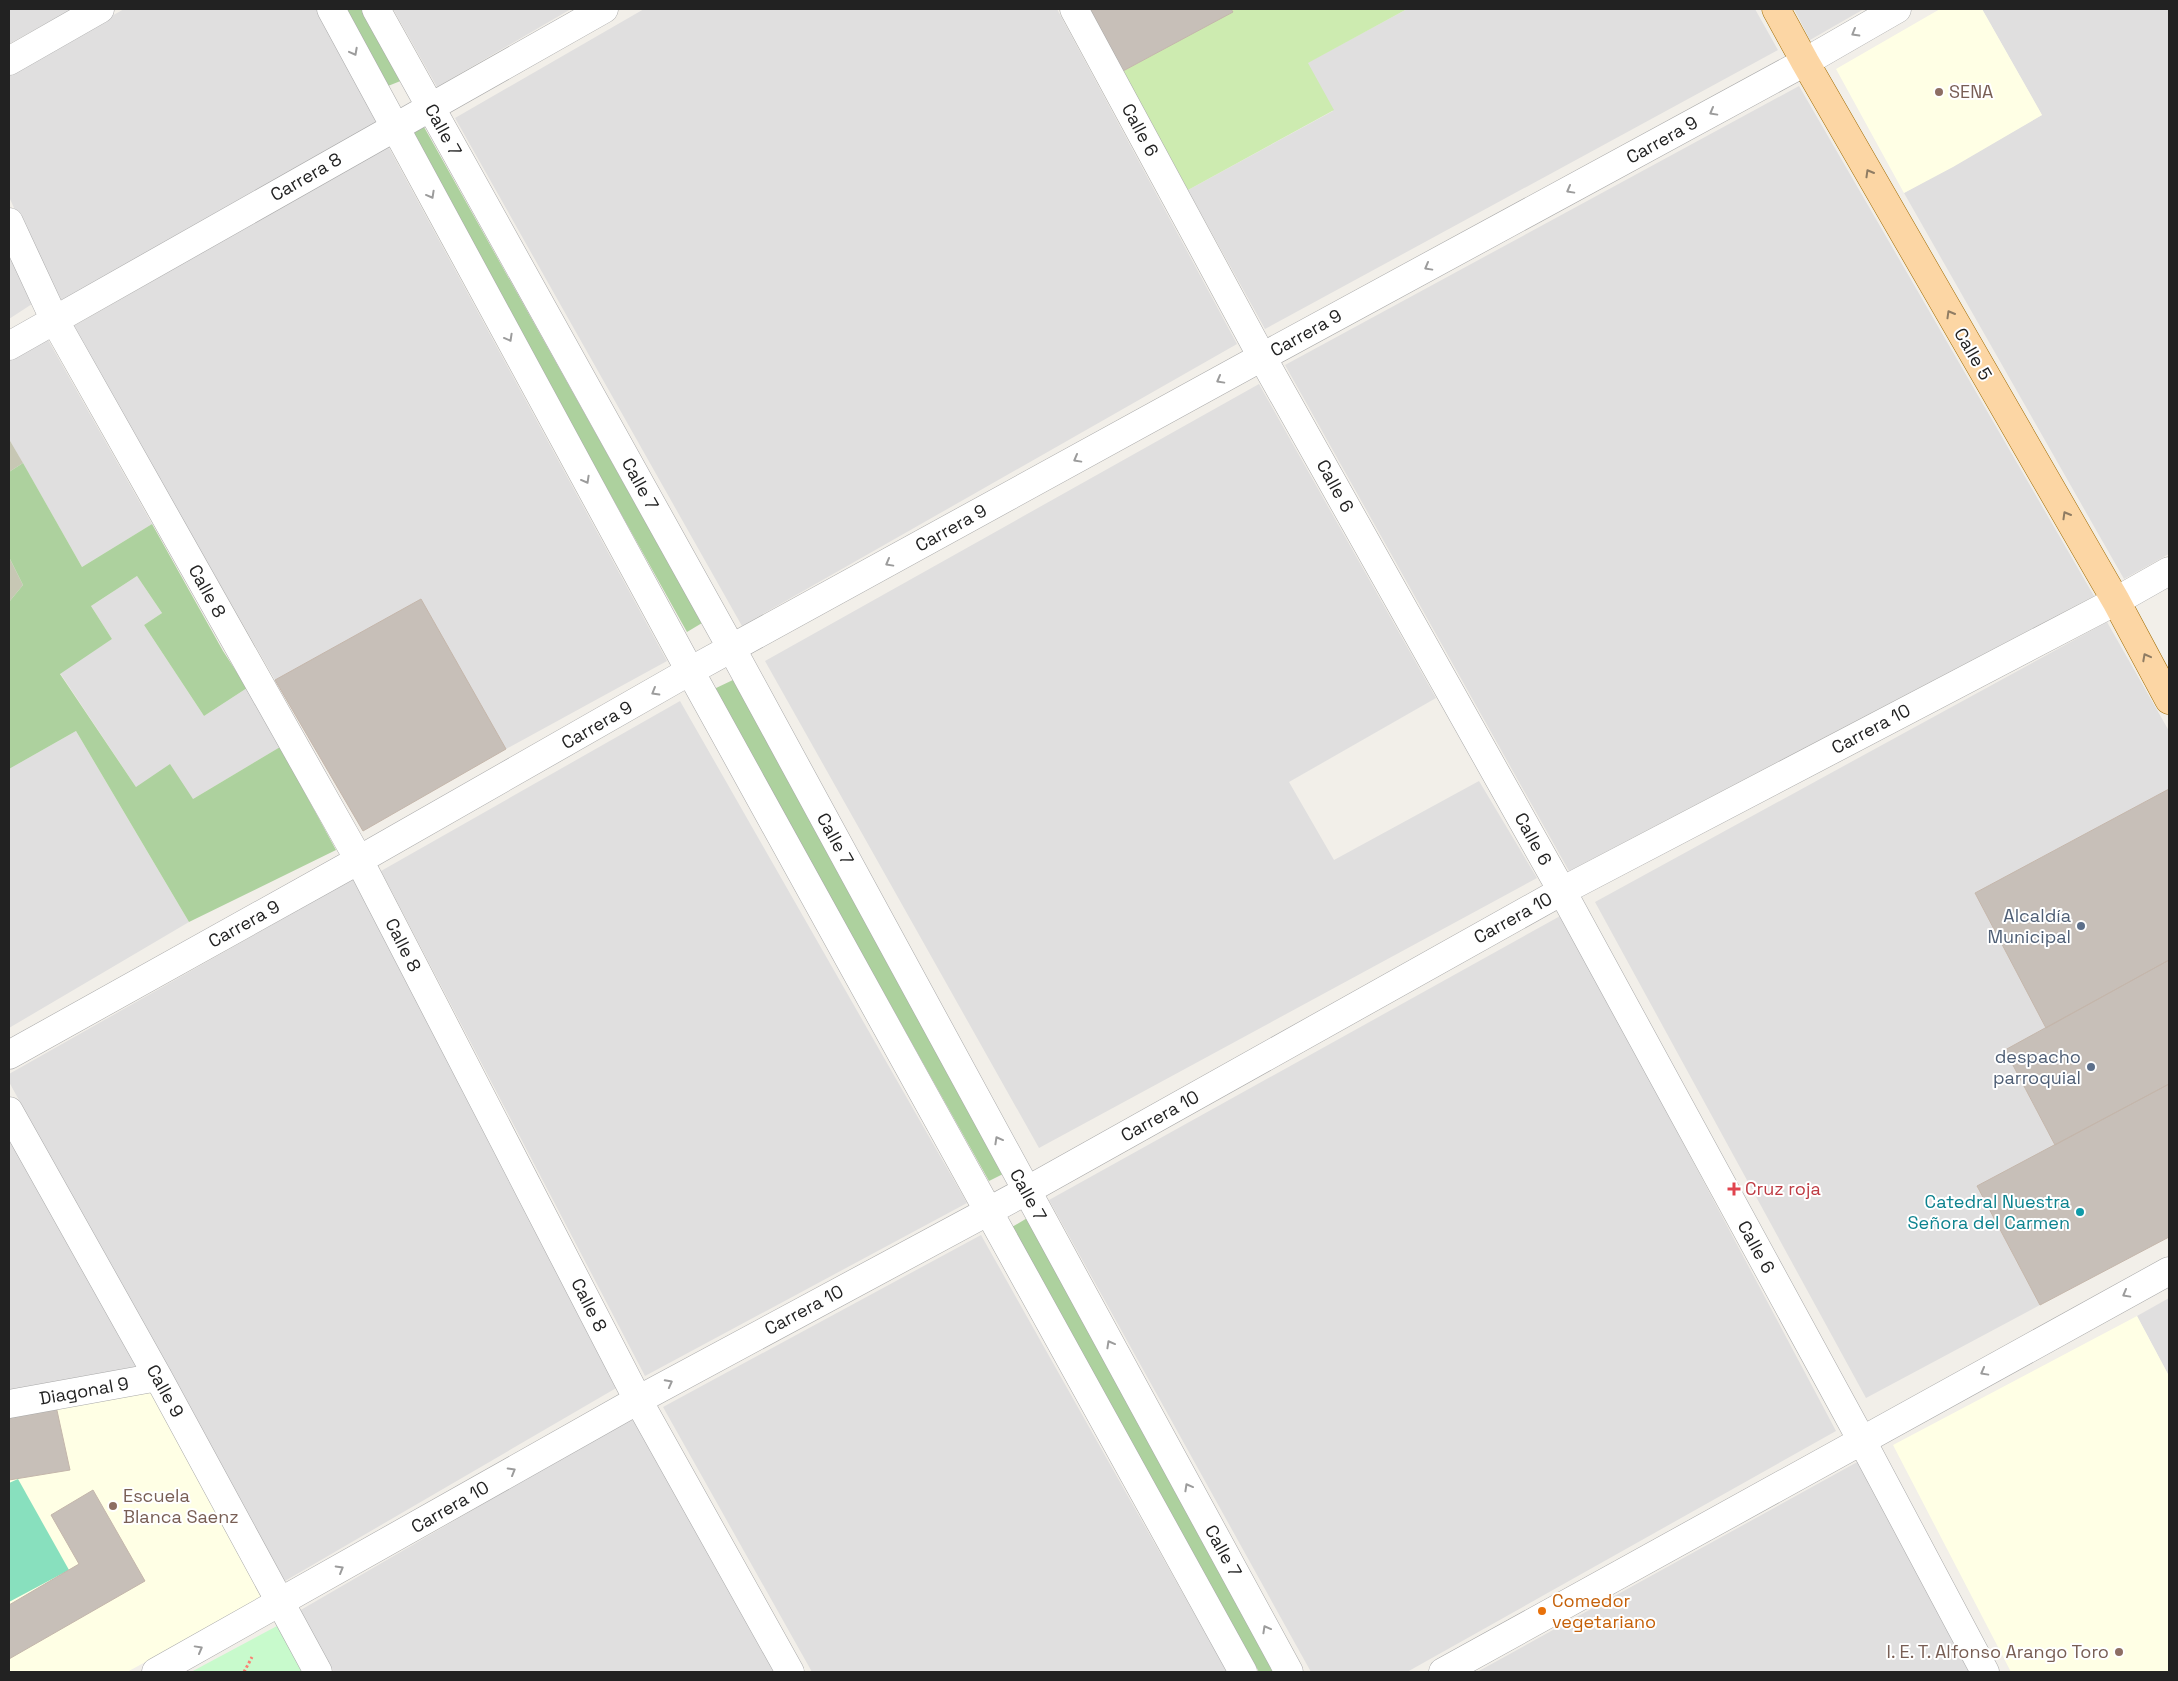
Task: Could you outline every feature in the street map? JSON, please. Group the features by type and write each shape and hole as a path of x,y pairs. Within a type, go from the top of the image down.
{"main road":[{"name":"Calle 5","path":"1776,9 2116,601 2169,700"}],"street":[{"path":"9,61 100,9"},
{"path":"331,9 690,671 1244,1672"},
{"name":"Calle 7","path":"376,9 732,649 1289,1672"},
{"name":"Carrera 8","path":"9,346 604,9"},
{"name":"Calle 6","path":"1074,9 1262,357 1562,891 1861,1439 1985,1672"},
{"name":"Carrera 9","path":"9,1055 359,860 690,671 1805,62 1898,9"},
{"name":"Calle 8","path":"9,222 55,321 359,860 638,1400 790,1672"},
{"name":"Carrera 10","path":"156,1672 638,1400 1026,1191 1562,891 2116,601 2169,571"},
{"name":"Calle 9","path":"9,1112 158,1377 318,1672"},
{"path":"1443,1672 1861,1439 2169,1271"},
{"name":"Diagonal 9","path":"9,1404 158,1377"}],"shaded area":[{"path":"9,9 72,9 9,44"},
{"path":"124,9 322,9 381,122 59,304 9,197 9,75"},
{"path":"393,9 571,9 437,87"},
{"path":"644,9 1057,9 1237,344 742,626 455,118"},
{"path":"1407,9 1755,9 1778,50 1265,329 1188,190 1333,111 1307,63"},
{"path":"1794,9 1864,9 1810,40"},
{"name":"SENA","path":"1940,9 1982,9 2042,115 1904,193 1836,69"},
{"path":"1982,9 2169,9 2169,554 2124,579 1904,193 2042,115"},
{"path":"1799,86 2094,596 1569,871 1285,365"},
{"path":"388,146 667,661 506,749 421,599 275,680 72,327"},
{"path":"9,254 32,304 9,319"},
{"path":"47,338 152,524 82,567 9,439 9,359"},
{"path":"1259,384 1436,698 1289,782 1334,860 1479,781 1537,878 1039,1148 765,661"},
{"path":"9,439 23,463 9,472"},
{"path":"9,557 23,585 9,602"},
{"path":"137,576 162,613 144,625 204,716 247,688 280,747 193,799 136,787 60,673 112,639 91,606"},
{"path":"2107,622 2169,731 2169,789 1975,893 2046,1028 2005,1050 2055,1145 1977,1187 2040,1305 1866,1398 1595,902"},
{"path":"680,701 967,1203 645,1376 381,871"},
{"path":"76,731 189,922 9,1028 9,769"},
{"path":"353,879 618,1387 285,1581 9,1082 9,1074"},
{"path":"1562,915 1836,1431 1407,1672 1311,1672 1049,1200"},
{"path":"9,1134 142,1369 9,1393"},
{"path":"981,1235 1227,1672 812,1672 663,1407"},
{"path":"2169,1298 2169,1376 2137,1316"},
{"path":"2137,1316 2169,1376 2169,1672 2011,1672 1893,1445"},
{"name":"Escuela Blanca Saenz","path":"154,1388 265,1597 127,1672 9,1672 9,1415"},
{"path":"636,1415 780,1672 334,1672 299,1611"},
{"path":"1859,1461 1971,1672 1477,1672"}],"green space":[{"path":"345,9 365,9 403,80 388,86"},
{"path":"1231,9 1407,9 1308,63 1334,110 1188,190 1123,71 1232,12"},
{"path":"424,127 702,623 687,632 410,135"},
{"path":"23,463 82,567 152,524 223,651 247,688 204,716 144,625 162,613 137,576 91,606 112,639 60,674 136,787 170,764 193,799 280,747 336,850 189,922 76,731 9,769 9,602 23,585 9,557 9,472"},
{"path":"735,679 1005,1173 989,1181 714,689"},
{"path":"1029,1217 1277,1672 1259,1672 1012,1227"},
{"path":"18,1479 69,1570 9,1602 9,1483"},
{"path":"277,1626 303,1672 191,1672"}],"building":[{"path":"1090,9 1231,9 1233,12 1123,71"},
{"path":"421,599 506,749 363,831 275,680"},
{"name":"Alcaldía Municipal","path":"2169,789 2169,960 2046,1028 1975,893"},
{"name":"despacho parroquial","path":"2169,960 2169,1084 2055,1145 2005,1050"},
{"name":"Catedral Nuestra Señora del Carmen","path":"2169,1084 2169,1237 2040,1305 1977,1186"},
{"path":"56,1406 70,1470 9,1480 9,1415"},
{"path":"93,1490 145,1581 9,1659 9,1605 79,1564 51,1515"}],"place":[{"name":"SENA","path":"1939,92"},
{"name":"Alcaldía Municipal","path":"2081,926"},
{"name":"despacho parroquial","path":"2091,1067"},
{"name":"Cruz roja","path":"1734,1189"},
{"name":"Catedral Nuestra Señora del Carmen","path":"2080,1212"},
{"name":"Escuela Blanca Saenz","path":"113,1506"},
{"name":"Comedor vegetariano","path":"1542,1611"},
{"name":"I. E. T. Alfonso Arango Toro","path":"2119,1652"}]}
